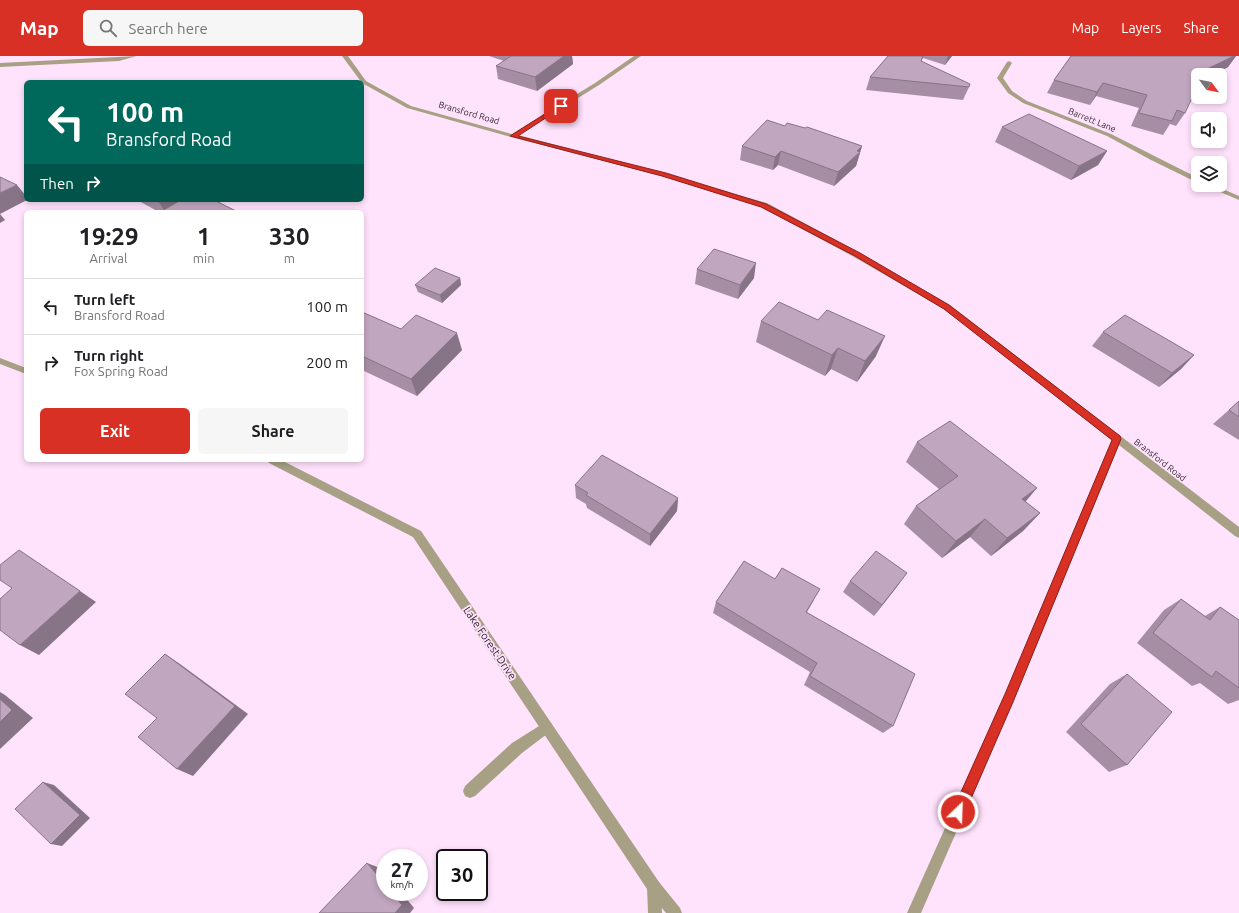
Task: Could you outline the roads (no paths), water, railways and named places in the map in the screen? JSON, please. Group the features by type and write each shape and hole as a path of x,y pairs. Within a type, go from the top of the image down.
{"street":[{"path":"0,65 119,59 134,56"},
{"name":"Bransford Road","path":"345,56 363,80"},
{"path":"513,136 597,84 638,56"},
{"name":"Barrett Lane","path":"1009,64 1000,78 1010,92 1024,102 1109,135 1191,178"},
{"name":"Bransford Road","path":"364,82 409,107 513,136 664,174 764,206 857,255 947,307 1239,533"},
{"path":"1224,192 1239,198"},
{"path":"0,361 24,370"},
{"path":"914,913 1009,698 1117,439"},
{"name":"Lake Forest Drive","path":"276,462 417,534 654,887 675,913"},
{"path":"470,791 517,748 547,727"},
{"path":"654,887 655,913"}]}
